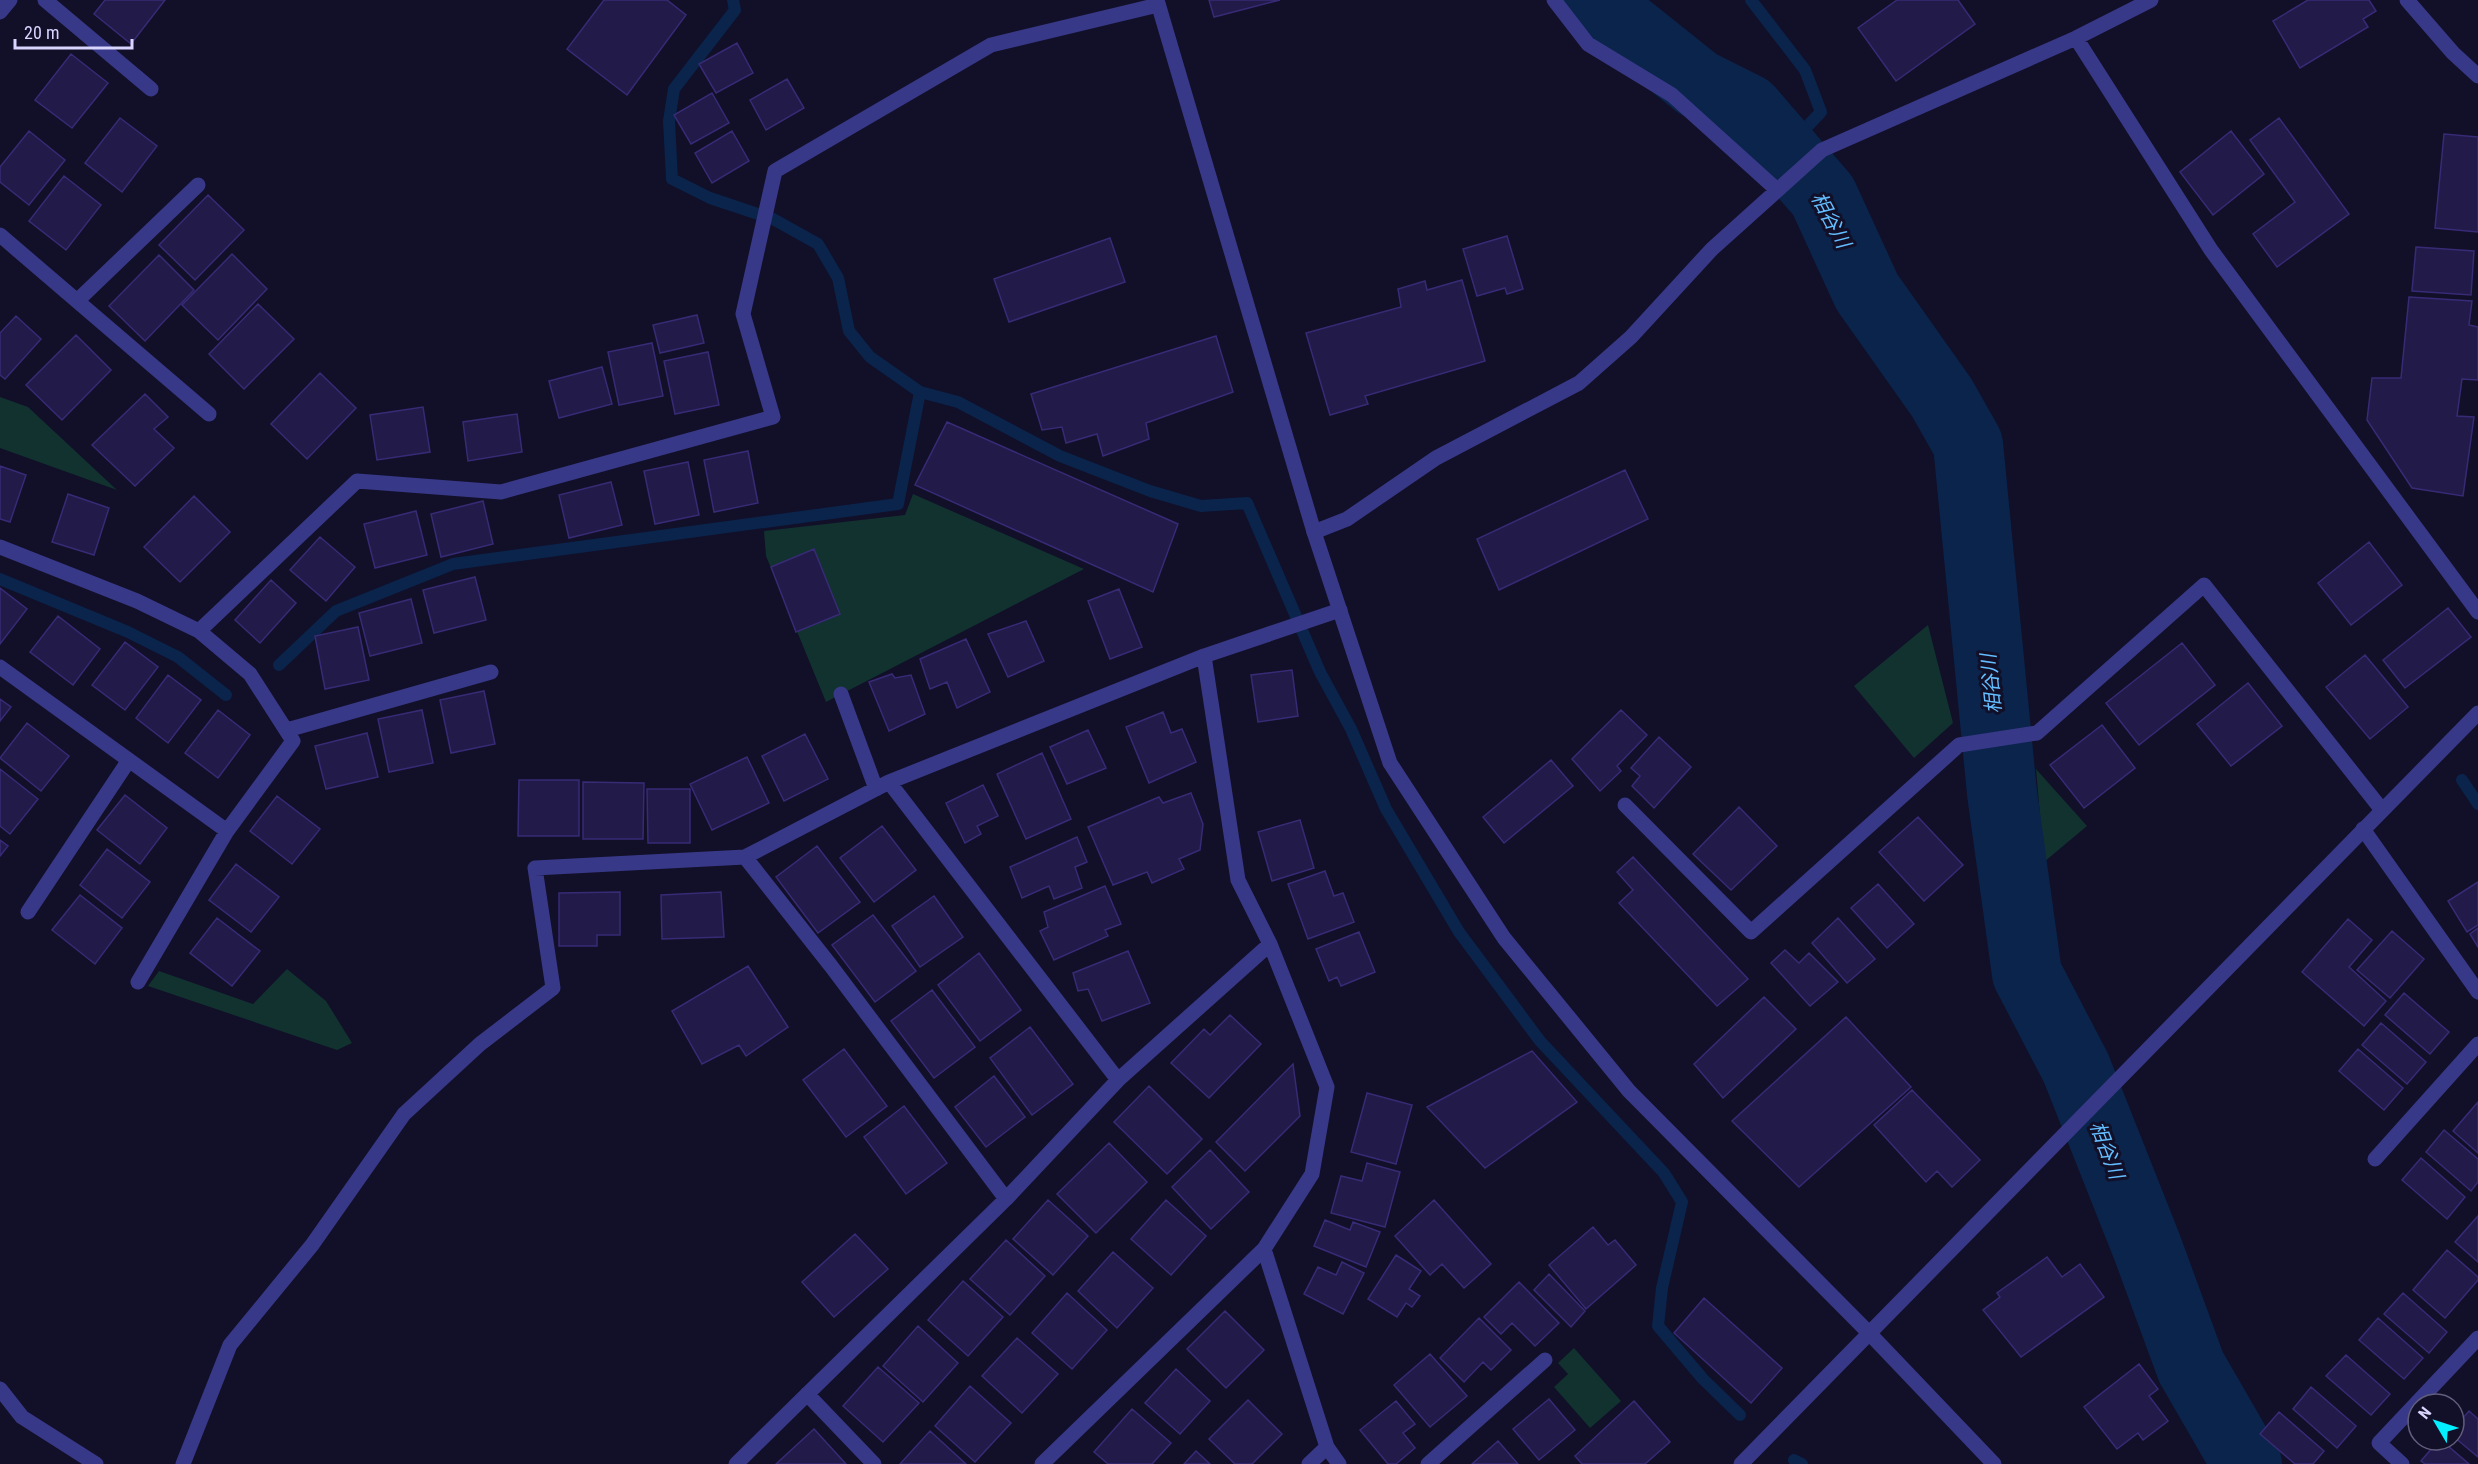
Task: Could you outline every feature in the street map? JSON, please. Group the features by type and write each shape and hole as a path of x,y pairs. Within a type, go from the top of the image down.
{"street":[{"path":"0,12 10,0"},
{"path":"45,0 151,89"},
{"path":"1554,0 1588,44 1672,95 1776,189"},
{"path":"1314,532 1347,519 1436,458 1579,383 1631,337 1712,249 1822,150 2076,38 2151,0"},
{"path":"2407,0 2452,53 2478,76"},
{"path":"199,631 357,481 501,492 773,417 743,314 775,171 991,45 1158,3 1314,532 1390,763 1504,938 1629,1091 1870,1334 1994,1464"},
{"path":"2076,38 2211,250 2478,612"},
{"path":"77,301 198,185"},
{"path":"0,235 209,414"},
{"path":"0,547 137,601 199,631 250,674 293,741 227,831 138,982"},
{"path":"1625,805 1751,932 1959,746 2037,733 2204,585 2382,810"},
{"path":"183,1464 230,1346 312,1245 405,1114 480,1044 554,988 535,868 745,857 883,785 1204,656 1340,610"},
{"path":"1042,1464 1264,1249 1312,1174 1327,1087 1270,944 1238,880 1204,656"},
{"path":"0,668 227,831"},
{"path":"287,730 491,672"},
{"path":"841,693 883,785 1118,1080"},
{"path":"1741,1464 2478,713"},
{"path":"28,912 129,760"},
{"path":"2363,829 2478,992"},
{"path":"745,857 831,966 1006,1199"},
{"path":"736,1464 1006,1199 1118,1080 1270,944"},
{"path":"2375,1158 2478,1044"},
{"path":"1264,1249 1327,1447 1339,1464"},
{"path":"2402,1464 2379,1443 2478,1338"},
{"path":"1428,1464 1545,1360"},
{"path":"0,1389 22,1417 96,1464"},
{"path":"807,1394 874,1464"},
{"path":"1309,1464 1327,1447"}],"green space":[{"path":"0,397 28,407 117,490 0,448"},
{"path":"913,494 1084,569 826,702 766,556 764,531 905,515"},
{"path":"1928,625 1953,723 1914,758 1854,686"},
{"path":"2036,769 2087,826 2044,862"},
{"path":"287,969 326,1001 352,1043 337,1050 148,986 159,971 253,1004"},
{"path":"1574,1348 1621,1401 1590,1428 1554,1387 1568,1374 1558,1363"}],"building":[{"path":"105,0 165,0 131,44 94,14"},
{"path":"604,0 667,0 686,15 627,95 567,49"},
{"path":"1209,0 1280,0 1214,17"},
{"path":"1897,0 1958,0 1975,24 1896,81 1858,28"},
{"path":"2308,0 2369,0 2376,11 2363,19 2368,27 2300,68 2273,21"},
{"path":"737,43 753,73 716,93 699,64"},
{"path":"71,54 108,83 72,128 35,100"},
{"path":"787,79 804,108 766,130 750,100"},
{"path":"712,93 729,123 691,144 674,115"},
{"path":"120,118 157,146 122,192 85,163"},
{"path":"2279,118 2349,214 2277,267 2253,234 2295,202 2250,140"},
{"path":"29,131 65,160 29,205 0,182 0,167"},
{"path":"732,131 749,161 712,183 695,153"},
{"path":"2231,131 2264,174 2213,215 2180,172"},
{"path":"2444,134 2478,137 2478,232 2435,228"},
{"path":"64,176 101,205 66,250 29,221"},
{"path":"208,195 244,230 195,280 159,245"},
{"path":"1507,236 1523,289 1507,294 1505,288 1477,296 1463,249"},
{"path":"1110,238 1125,282 1009,322 994,279"},
{"path":"2416,247 2474,251 2471,295 2412,291"},
{"path":"232,254 267,289 218,340 182,305"},
{"path":"159,255 194,290 145,341 109,306"},
{"path":"1462,280 1485,361 1365,396 1368,404 1330,415 1306,333 1401,307 1398,289 1425,281 1427,290"},
{"path":"2409,297 2472,301 2469,325 2478,327 2478,380 2462,379 2457,416 2474,417 2463,496 2412,488 2367,420 2372,378 2401,378"},
{"path":"258,304 294,339 244,389 209,354"},
{"path":"697,315 704,343 660,353 653,325"},
{"path":"16,316 41,339 5,379 0,375 0,333"},
{"path":"76,335 111,370 62,420 26,385"},
{"path":"1216,336 1233,392 1146,423 1149,439 1103,456 1097,434 1066,443 1062,427 1042,430 1031,394"},
{"path":"652,343 663,396 619,405 608,352"},
{"path":"708,352 719,405 675,414 664,361"},
{"path":"602,367 612,404 559,418 549,381"},
{"path":"320,373 356,408 307,459 271,424"},
{"path":"145,394 168,417 154,429 174,448 135,486 92,445"},
{"path":"423,407 430,452 377,460 370,415"},
{"path":"517,414 522,452 468,461 463,422"},
{"path":"947,422 1178,524 1153,592 915,485"},
{"path":"748,451 758,503 714,512 704,460"},
{"path":"688,462 699,515 655,524 644,471"},
{"path":"0,466 26,475 10,522 0,519"},
{"path":"1625,470 1648,519 1499,590 1477,539"},
{"path":"611,482 622,525 569,538 559,495"},
{"path":"68,494 109,508 94,555 52,542"},
{"path":"194,496 230,532 180,582 144,547"},
{"path":"483,501 493,544 441,557 431,514"},
{"path":"416,511 427,555 375,568 364,524"},
{"path":"320,537 355,567 326,601 290,570"},
{"path":"2369,542 2402,585 2351,625 2318,583"},
{"path":"814,549 840,614 796,632 771,567"},
{"path":"475,577 486,620 434,633 423,590"},
{"path":"271,580 296,603 260,643 235,620"},
{"path":"0,588 27,609 0,644"},
{"path":"1119,589 1142,647 1110,659 1088,601"},
{"path":"411,599 422,643 370,656 359,613"},
{"path":"2448,608 2471,637 2405,688 2383,660"},
{"path":"58,616 100,649 73,685 30,652"},
{"path":"1026,621 1044,661 1008,677 988,634"},
{"path":"358,627 369,680 325,689 315,636"},
{"path":"966,639 990,692 957,708 947,682 930,689 920,659"},
{"path":"125,642 158,667 125,710 92,685"},
{"path":"2182,643 2215,685 2139,745 2106,703"},
{"path":"2365,655 2408,707 2370,739 2326,687"},
{"path":"1292,670 1298,716 1258,722 1251,675"},
{"path":"892,674 895,678 911,675 925,714 889,731 869,682"},
{"path":"168,675 201,700 168,743 136,718"},
{"path":"2248,683 2282,726 2231,766 2197,724"},
{"path":"484,691 495,744 451,753 440,700"},
{"path":"0,699 11,707 0,721"},
{"path":"218,710 250,735 218,778 185,753"},
{"path":"422,710 433,763 389,772 378,719"},
{"path":"1621,710 1647,735 1617,766 1621,771 1600,791 1572,759"},
{"path":"1163,712 1171,733 1182,729 1196,762 1149,783 1126,727"},
{"path":"27,723 69,756 41,791 0,758"},
{"path":"2102,725 2135,768 2084,808 2050,765"},
{"path":"1088,730 1106,768 1067,784 1050,747"},
{"path":"367,733 378,777 326,789 315,746"},
{"path":"805,734 828,779 784,801 762,756"},
{"path":"1659,737 1691,767 1654,808 1632,786 1640,776 1631,768"},
{"path":"1042,753 1071,819 1026,839 997,774"},
{"path":"747,757 769,803 712,830 690,784"},
{"path":"1551,760 1573,786 1504,843 1483,817"},
{"path":"0,769 38,799 10,834 0,826"},
{"path":"519,780 579,780 579,836 518,836"},
{"path":"583,782 644,783 643,839 583,839"},
{"path":"983,785 998,816 977,826 981,834 965,843 946,803"},
{"path":"647,789 690,789 690,843 648,843"},
{"path":"1191,793 1203,824 1200,850 1179,859 1184,869 1152,883 1147,872 1113,885 1088,827 1159,797 1163,803"},
{"path":"125,795 167,828 140,864 97,830"},
{"path":"277,796 320,829 292,864 250,831"},
{"path":"1739,807 1777,846 1731,890 1693,854"},
{"path":"1918,817 1963,865 1924,901 1879,852"},
{"path":"1300,820 1314,868 1272,881 1258,832"},
{"path":"882,826 916,870 874,902 840,858"},
{"path":"1077,837 1087,862 1075,867 1082,888 1054,899 1049,886 1022,898 1010,867"},
{"path":"0,840 8,846 0,856"},
{"path":"817,846 860,902 818,933 776,877"},
{"path":"107,849 150,882 122,918 80,885"},
{"path":"1633,857 1748,979 1717,1006 1619,903 1633,890 1617,872"},
{"path":"236,864 279,897 251,932 209,900"},
{"path":"1325,871 1334,896 1343,893 1354,922 1308,939 1288,884"},
{"path":"2478,882 2478,925 2467,932 2448,901"},
{"path":"1878,884 1914,924 1887,948 1851,908"},
{"path":"1105,886 1121,924 1105,930 1108,936 1054,960 1040,931 1048,927 1044,912"},
{"path":"620,892 620,935 597,935 597,946 559,946 559,893"},
{"path":"721,892 724,937 662,939 661,895"},
{"path":"80,895 122,928 95,964 52,930"},
{"path":"934,896 963,937 920,967 892,926"},
{"path":"873,915 916,971 875,1002 832,945"},
{"path":"217,918 260,951 232,986 190,953"},
{"path":"1838,918 1875,959 1847,983 1812,943"},
{"path":"2348,919 2372,940 2349,967 2386,1001 2364,1026 2302,972"},
{"path":"2478,928 2478,947 2470,934"},
{"path":"2392,931 2424,959 2390,998 2357,970"},
{"path":"1359,932 1375,972 1341,986 1337,977 1329,981 1316,949"},
{"path":"1785,950 1799,963 1809,953 1838,982 1810,1006 1771,963"},
{"path":"1128,951 1150,1003 1102,1021 1088,989 1078,991 1073,973"},
{"path":"979,953 1021,1010 980,1041 938,985"},
{"path":"748,966 788,1027 746,1056 739,1045 702,1064 672,1011"},
{"path":"932,990 975,1047 934,1078 891,1021"},
{"path":"2404,993 2449,1032 2430,1054 2385,1015"},
{"path":"1764,997 1796,1029 1723,1098 1694,1064"},
{"path":"1230,1015 1261,1044 1209,1098 1171,1063 1204,1029 1210,1035"},
{"path":"1846,1017 1911,1087 1799,1187 1732,1121"},
{"path":"2381,1023 2426,1062 2407,1084 2362,1045"},
{"path":"1030,1027 1073,1084 1032,1115 990,1058"},
{"path":"844,1049 887,1106 846,1137 803,1080"},
{"path":"2358,1049 2403,1088 2384,1110 2339,1071"},
{"path":"1532,1051 1577,1102 1485,1168 1427,1107"},
{"path":"1293,1064 1300,1116 1245,1171 1216,1142"},
{"path":"994,1076 1025,1117 986,1147 955,1107"},
{"path":"1149,1086 1202,1139 1167,1174 1114,1122"},
{"path":"1912,1090 1980,1160 1952,1187 1937,1171 1926,1182 1874,1125"},
{"path":"1367,1093 1412,1105 1396,1164 1351,1152"},
{"path":"2478,1102 2478,1153 2453,1131"},
{"path":"904,1106 947,1163 906,1194 864,1137"},
{"path":"2444,1130 2478,1159 2478,1182 2471,1191 2426,1152"},
{"path":"1109,1143 1147,1182 1096,1233 1057,1194"},
{"path":"1210,1150 1249,1192 1211,1229 1172,1187"},
{"path":"2421,1158 2465,1197 2447,1219 2402,1180"},
{"path":"1367,1163 1400,1172 1385,1227 1331,1213 1341,1176 1362,1181"},
{"path":"1048,1200 1088,1236 1053,1275 1013,1239"},
{"path":"1166,1200 1206,1236 1171,1275 1131,1239"},
{"path":"1434,1200 1491,1264 1464,1288 1442,1264 1430,1275 1395,1236"},
{"path":"2478,1216 2478,1262 2455,1242"},
{"path":"1325,1220 1350,1230 1353,1222 1380,1232 1366,1267 1314,1246"},
{"path":"1593,1227 1608,1245 1615,1240 1636,1265 1586,1309 1549,1265"},
{"path":"855,1234 888,1269 834,1317 802,1282"},
{"path":"1006,1240 1045,1276 1010,1315 970,1279"},
{"path":"2447,1250 2478,1277 2478,1280 2445,1318 2413,1290"},
{"path":"1113,1252 1153,1288 1117,1328 1078,1291"},
{"path":"1396,1255 1421,1271 1409,1289 1420,1296 1412,1307 1406,1303 1397,1317 1368,1299"},
{"path":"2047,1257 2062,1277 2080,1264 2104,1297 2021,1357 1983,1310 2000,1297 1997,1293"},
{"path":"1342,1262 1364,1273 1343,1314 1304,1294 1318,1267 1336,1275"},
{"path":"1549,1274 1585,1311 1571,1327 1534,1290"},
{"path":"963,1281 1003,1317 968,1356 928,1320"},
{"path":"1519,1282 1559,1323 1535,1346 1512,1323 1501,1334 1484,1317"},
{"path":"1067,1293 1107,1330 1072,1369 1032,1333"},
{"path":"2403,1293 2447,1332 2429,1353 2384,1314"},
{"path":"1704,1298 1782,1368 1751,1403 1674,1333"},
{"path":"1225,1311 1264,1350 1226,1388 1187,1349"},
{"path":"1479,1318 1511,1350 1491,1370 1483,1362 1464,1382 1440,1358"},
{"path":"2378,1318 2423,1358 2404,1379 2359,1340"},
{"path":"918,1326 958,1363 923,1402 883,1366"},
{"path":"1017,1338 1058,1374 1022,1413 982,1376"},
{"path":"1430,1354 1467,1396 1430,1427 1394,1385"},
{"path":"2346,1355 2390,1394 2371,1415 2326,1376"},
{"path":"2139,1364 2158,1389 2149,1396 2168,1421 2143,1440 2138,1433 2117,1449 2084,1407"},
{"path":"878,1367 919,1403 883,1442 843,1406"},
{"path":"1176,1369 1210,1401 1180,1434 1145,1403"},
{"path":"970,1386 1011,1423 975,1462 935,1426"},
{"path":"2311,1387 2356,1426 2337,1448 2293,1409"},
{"path":"1549,1399 1575,1430 1539,1460 1513,1429"},
{"path":"1248,1400 1282,1434 1252,1464 1235,1464 1209,1439"},
{"path":"1396,1401 1415,1424 1403,1433 1415,1448 1396,1464 1388,1464 1360,1430"},
{"path":"1634,1401 1670,1442 1645,1464 1582,1464 1575,1456"},
{"path":"1132,1409 1171,1443 1152,1464 1108,1464 1094,1452"},
{"path":"2469,1411 2478,1419 2478,1457 2466,1447 2466,1414"},
{"path":"2279,1412 2324,1451 2313,1464 2295,1464 2260,1434"},
{"path":"814,1429 846,1464 776,1464"},
{"path":"930,1431 966,1464 900,1464"},
{"path":"1498,1441 1518,1464 1472,1464"},
{"path":"1196,1451 1210,1464 1184,1464"},
{"path":"2429,1452 2455,1452 2469,1464 2425,1464 2421,1461"}],"waterway":[{"path":"733,0 735,10 674,89 669,121 672,179 710,198 773,219 818,244 838,278 849,331 870,357 920,392"},
{"name":"相谷川","path":"1598,0 1604,9 1698,84 1748,109 1823,196 1867,292 1942,398 1968,444 2002,793 2027,974 2076,1068 2147,1247 2191,1367 2247,1464"},
{"path":"1751,0 1805,70 1821,112 1784,151"},
{"path":"279,665 336,611 453,564 898,504 920,392 958,402 1060,456 1150,491 1201,506 1247,503 1320,672 1351,729 1386,809 1459,932 1540,1041 1664,1173 1682,1202 1662,1288 1658,1326 1703,1379 1740,1415"},
{"path":"0,579 128,632 178,657 226,695"},
{"path":"2462,780 2478,804"},
{"path":"1794,1460 1802,1464"}]}
